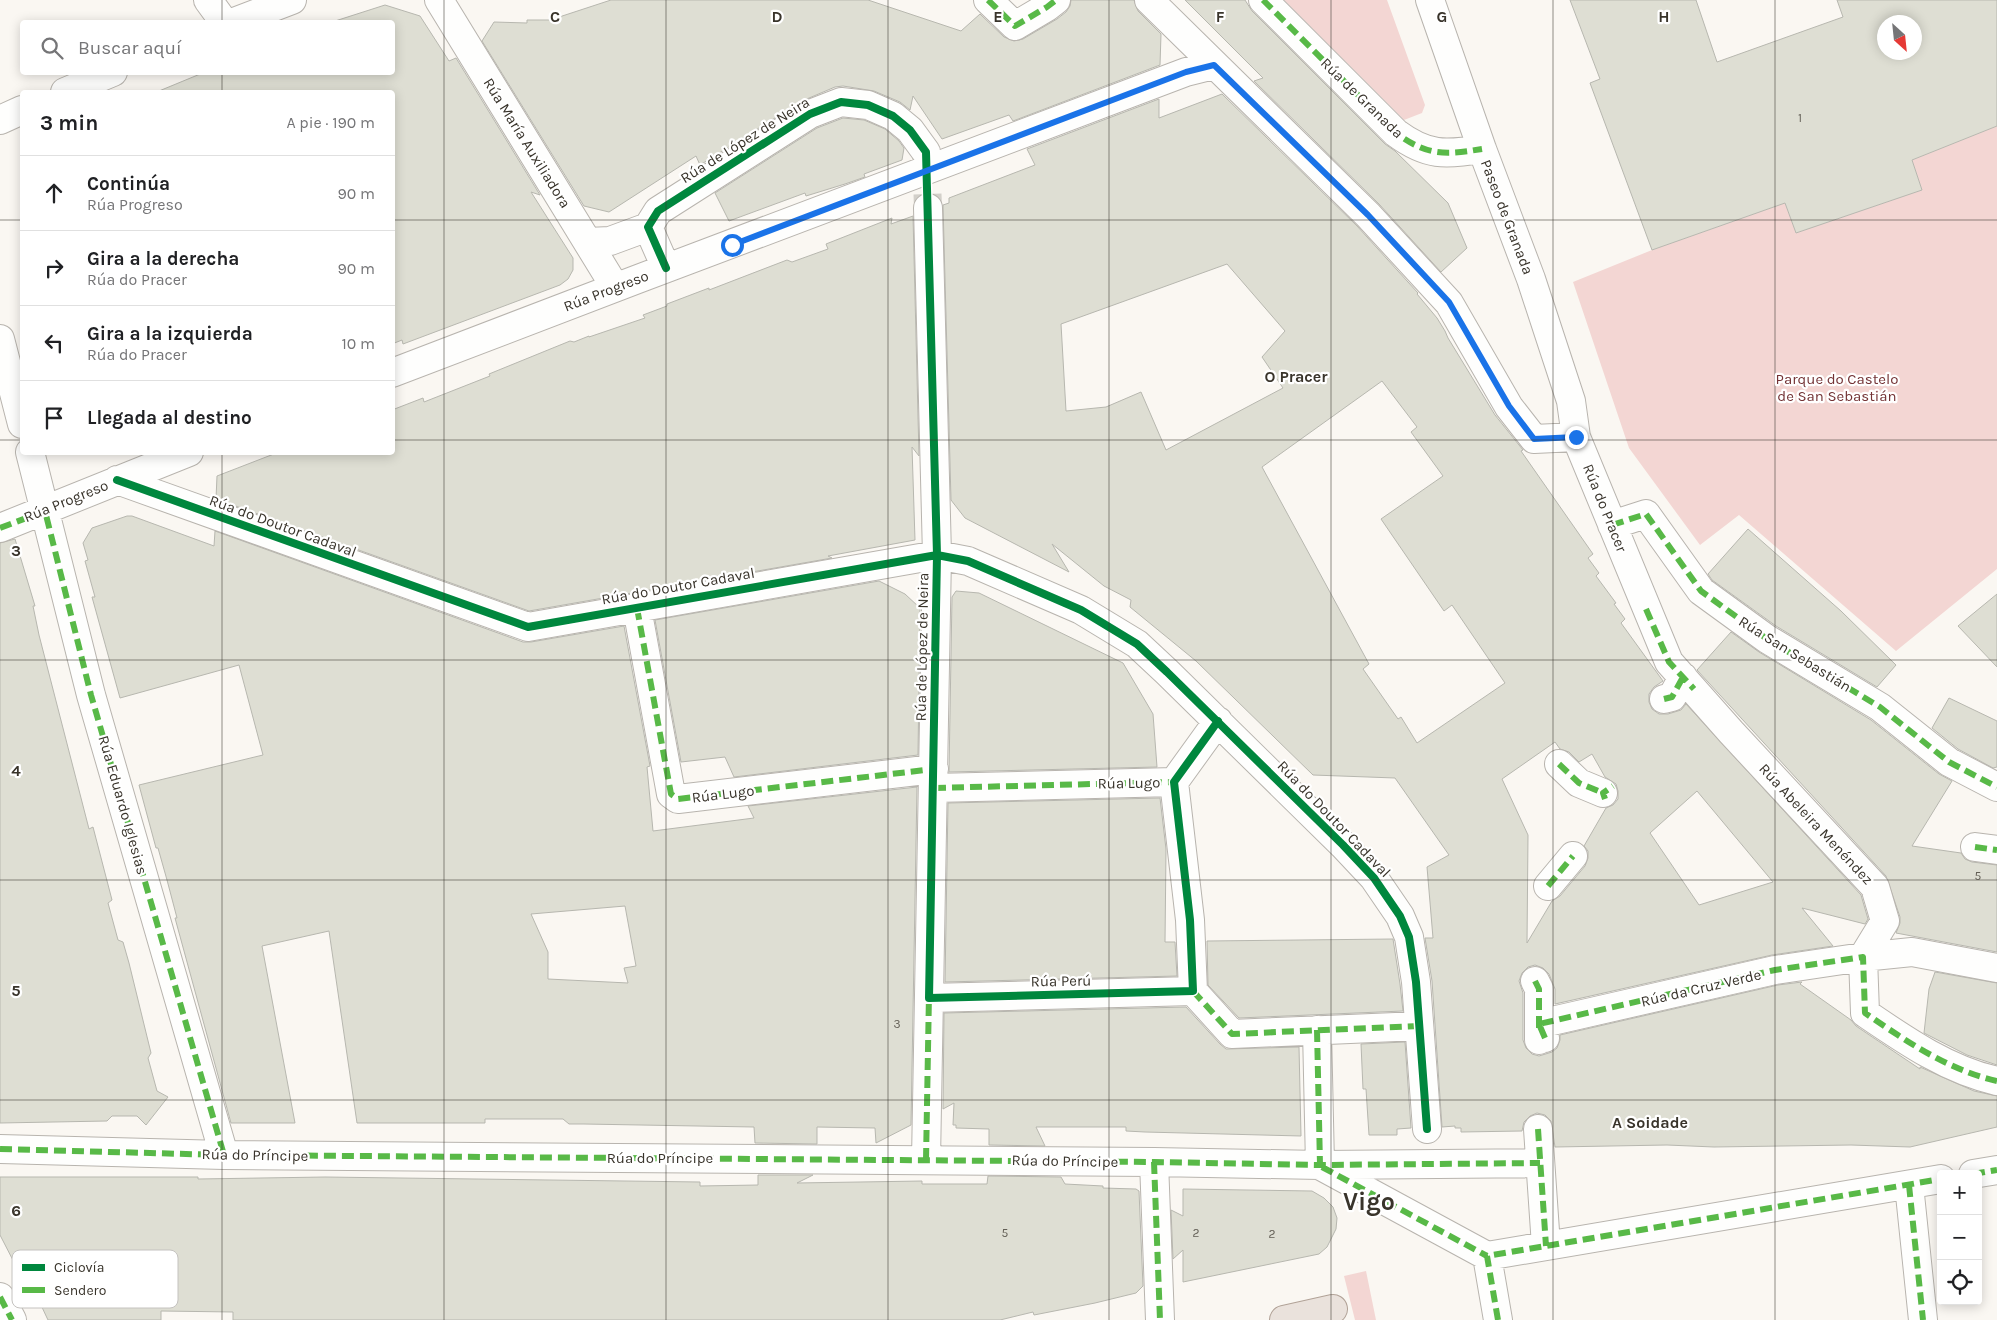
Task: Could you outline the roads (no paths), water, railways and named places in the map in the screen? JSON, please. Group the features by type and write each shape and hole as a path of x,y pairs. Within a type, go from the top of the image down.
{"main road":[{"path":"1284,1320 1333,1310"}],"street":[{"path":"208,0 223,20"},
{"path":"239,20 292,0"},
{"name":"Rúa María Auxiliadora","path":"439,0 615,287"},
{"path":"988,0 1015,26 1056,0"},
{"path":"1149,0 1368,215 1449,302 1509,406 1534,439 1576,437"},
{"name":"Rúa de Granada","path":"1263,0 1396,133 1411,144 1425,150 1451,154 1474,150"},
{"path":"1426,2 1474,150"},
{"name":"Rúa Progreso","path":"395,372 1186,72 1214,65"},
{"path":"70,90 106,75"},
{"name":"Rúa de López de Neira","path":"648,227 658,211 810,114 841,102 868,105 893,116 910,130 926,152"},
{"path":"0,120 20,111"},
{"name":"Paseo de Granada","path":"1474,150 1491,219 1501,226 1511,225 1531,279 1571,401 1576,437"},
{"name":"Rúa de López de Neira","path":"926,1160 937,554 928,208"},
{"path":"588,242 610,241 648,227 666,268"},
{"path":"0,339 20,416"},
{"name":"Rúa do Pracer","path":"1576,437 1612,525 1672,688"},
{"name":"Rúa Eduardo Iglesias","path":"31,455 91,695 224,1155"},
{"name":"Rúa Progreso","path":"0,528 181,455"},
{"name":"Rúa do Doutor Cadaval","path":"117,480 528,627 937,554 968,561 1081,610 1137,644 1218,721 1374,878 1400,916 1409,937 1416,982 1427,1129"},
{"name":"Rúa San Sebastián","path":"1612,525 1646,514 1700,591 1767,639 1880,706 1949,762 1997,787"},
{"name":"Rúa Lugo","path":"637,608 671,794 678,799 934,779 1174,782"},
{"name":"Rúa Abeleira Menéndez","path":"1672,688 1730,732 1875,886 1885,921 1863,957"},
{"path":"1218,721 1174,782 1190,920 1193,991 1232,1034 1420,1026"},
{"path":"1559,764 1579,783 1604,793"},
{"name":"Rúa da Cruz Verde","path":"1539,983 1541,1034 1775,970 1863,957 1912,952 1997,968"},
{"path":"1863,957 1865,1013 1922,1051 1982,1078 1997,1082"},
{"name":"Rúa Perú","path":"929,998 1193,991"},
{"path":"1317,1030 1320,1165 1487,1256 1937,1180"},
{"name":"Rúa do Príncipe","path":"0,1149 224,1155 1320,1165 1540,1143 1546,1246"},
{"path":"1154,1162 1160,1320"},
{"path":"1982,1172 1997,1170"},
{"path":"1909,1184 1923,1320"},
{"path":"1487,1256 1498,1320"},
{"path":"0,1297 12,1320"}],"tunnel":[{"path":"926,152 928,208"}],"district":[{"name":"O Pracer","path":"1296,376"},
{"name":"A Soidade","path":"1650,1122"},
{"name":"Vigo","path":"1369,1201"}],"park label":[{"name":"Parque do Castelo de San Sebastián","path":"1837,388"}]}
